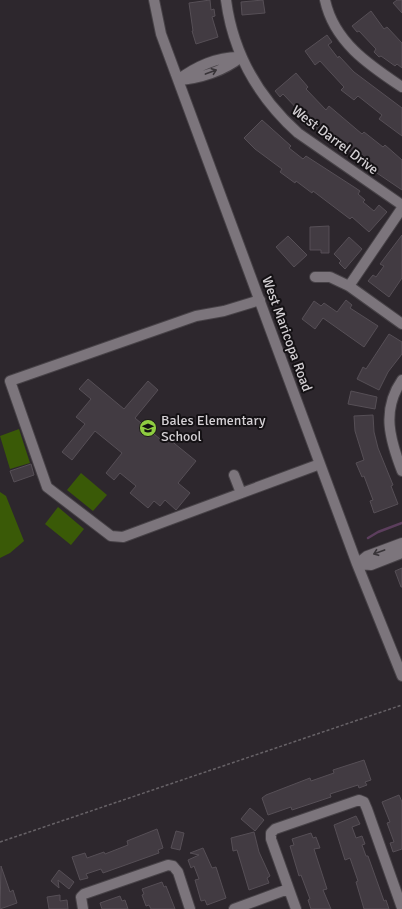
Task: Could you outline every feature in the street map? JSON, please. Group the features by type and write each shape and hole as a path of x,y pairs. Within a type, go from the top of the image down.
{"street":[{"name":"West Maricopa Road","path":"154,0 161,34 357,564 402,676"},
{"name":"West Darrel Drive","path":"226,0 231,28 240,57 264,96 282,119 298,133 402,207"},
{"path":"325,0 339,31 354,51 402,88"},
{"path":"178,80 192,79 231,65 240,57"},
{"path":"349,286 402,207"},
{"path":"315,277 330,277 349,286 402,324"},
{"path":"260,300 224,311 196,316 10,381 47,487 111,536 123,537 320,464"},
{"path":"402,380 390,402 389,424 391,439 402,471"},
{"path":"234,475 241,493"},
{"path":"357,564 367,556 402,543"},
{"path":"357,564 370,565 402,553"},
{"path":"296,909 271,839 271,833 275,829 362,801 367,809 402,908"},
{"path":"83,909 81,897 88,892 157,868 172,866 178,872 190,909"},
{"path":"234,909 288,889"}],"path":[{"path":"0,842 402,705"}],"green space":[{"path":"19,429 30,463 10,469 0,436"},
{"path":"81,473 107,495 93,511 67,490"},
{"path":"0,492 6,496 24,541 10,553 0,558"},
{"path":"58,507 84,529 71,545 45,524"}],"building":[{"path":"210,0 211,10 214,9 215,16 212,17 218,37 196,44 192,31 189,3"},
{"path":"263,0 265,13 242,15 241,2"},
{"path":"397,0 402,0 402,13 393,3"},
{"path":"371,11 384,29 387,27 402,43 402,68 397,64 395,66 381,56 379,57 374,52 376,49 359,31 357,32 352,26"},
{"path":"327,35 332,42 328,45 338,58 339,56 354,72 402,108 402,136 379,119 382,115 358,96 354,100 341,90 344,87 320,61 315,65 305,51"},
{"path":"296,73 308,87 306,89 326,110 329,106 362,134 364,132 383,147 385,145 402,160 402,190 368,167 338,141 335,145 307,121 305,123 300,117 303,115 283,94 280,97 275,91"},
{"path":"262,120 291,146 289,148 303,159 306,156 360,191 358,194 365,200 363,202 374,211 379,205 387,212 369,232 352,217 350,219 313,191 312,193 296,181 295,183 280,172 282,169 255,149 244,138"},
{"path":"329,226 329,253 321,253 321,250 310,250 310,227"},
{"path":"402,235 402,278 389,297 368,281 373,275 376,277 384,266 380,264"},
{"path":"288,236 307,255 294,267 276,247"},
{"path":"349,237 362,249 345,269 339,263 341,261 334,254"},
{"path":"346,300 352,305 350,308 378,326 364,347 323,318 315,329 302,319 314,301 321,306 324,303 337,312"},
{"path":"389,334 402,342 402,354 388,372 379,390 357,379 363,367 366,369"},
{"path":"88,379 124,409 148,381 158,390 135,418 160,439 164,435 196,461 178,483 190,493 176,510 165,500 160,506 154,501 148,508 130,493 136,486 120,473 114,480 106,473 122,453 95,431 72,460 62,452 85,424 76,417 91,399 79,389"},
{"path":"351,391 377,397 375,409 348,404"},
{"path":"373,415 374,432 378,448 393,485 391,486 398,504 374,513 370,501 373,500 364,476 362,477 356,463 364,460 355,431 354,416"},
{"path":"31,464 34,475 14,482 10,471"},
{"path":"402,568 402,587 401,587 395,571"},
{"path":"364,760 371,780 365,782 367,785 359,788 358,785 330,794 331,797 292,810 291,807 268,815 262,798 266,795 310,778 311,781 334,773 333,770"},
{"path":"399,795 402,802 402,849 393,852 390,843 394,842 387,823 390,822 382,802"},
{"path":"250,808 264,820 255,831 241,819"},
{"path":"356,816 360,824 352,827 356,838 362,836 365,844 362,845 366,856 368,856 384,901 386,900 389,909 364,909 356,882 358,881 350,858 345,860 334,825"},
{"path":"157,829 163,848 158,850 159,853 103,873 101,869 86,874 88,878 80,880 72,857 85,853 87,858 104,852 105,854 128,845 127,841"},
{"path":"176,831 184,833 180,850 171,848"},
{"path":"254,832 259,852 270,876 267,878 269,883 249,890 237,850 233,851 231,838"},
{"path":"311,833 313,838 316,837 320,848 314,849 327,889 323,890 331,909 311,909 308,900 310,899 301,875 299,876 290,846 294,845 292,839"},
{"path":"203,848 212,868 216,867 226,898 207,905 205,900 201,901 195,880 199,879 194,866 191,868 188,860 199,855 190,853"},
{"path":"1,866 10,892 13,890 17,903 0,909"},
{"path":"59,870 74,882 69,889 58,880 59,888 51,881"},
{"path":"162,882 164,887 166,886 175,909 151,909 149,905 146,906 142,895 144,894 142,889"},
{"path":"60,895 60,901 67,900 68,909 49,909 47,897"},
{"path":"120,896 122,901 125,900 128,909 102,909 100,903"}],"waterway":[{"path":"368,538 378,532 402,523"}],"place":[{"name":"Bales Elementary School","path":"148,428"}]}
